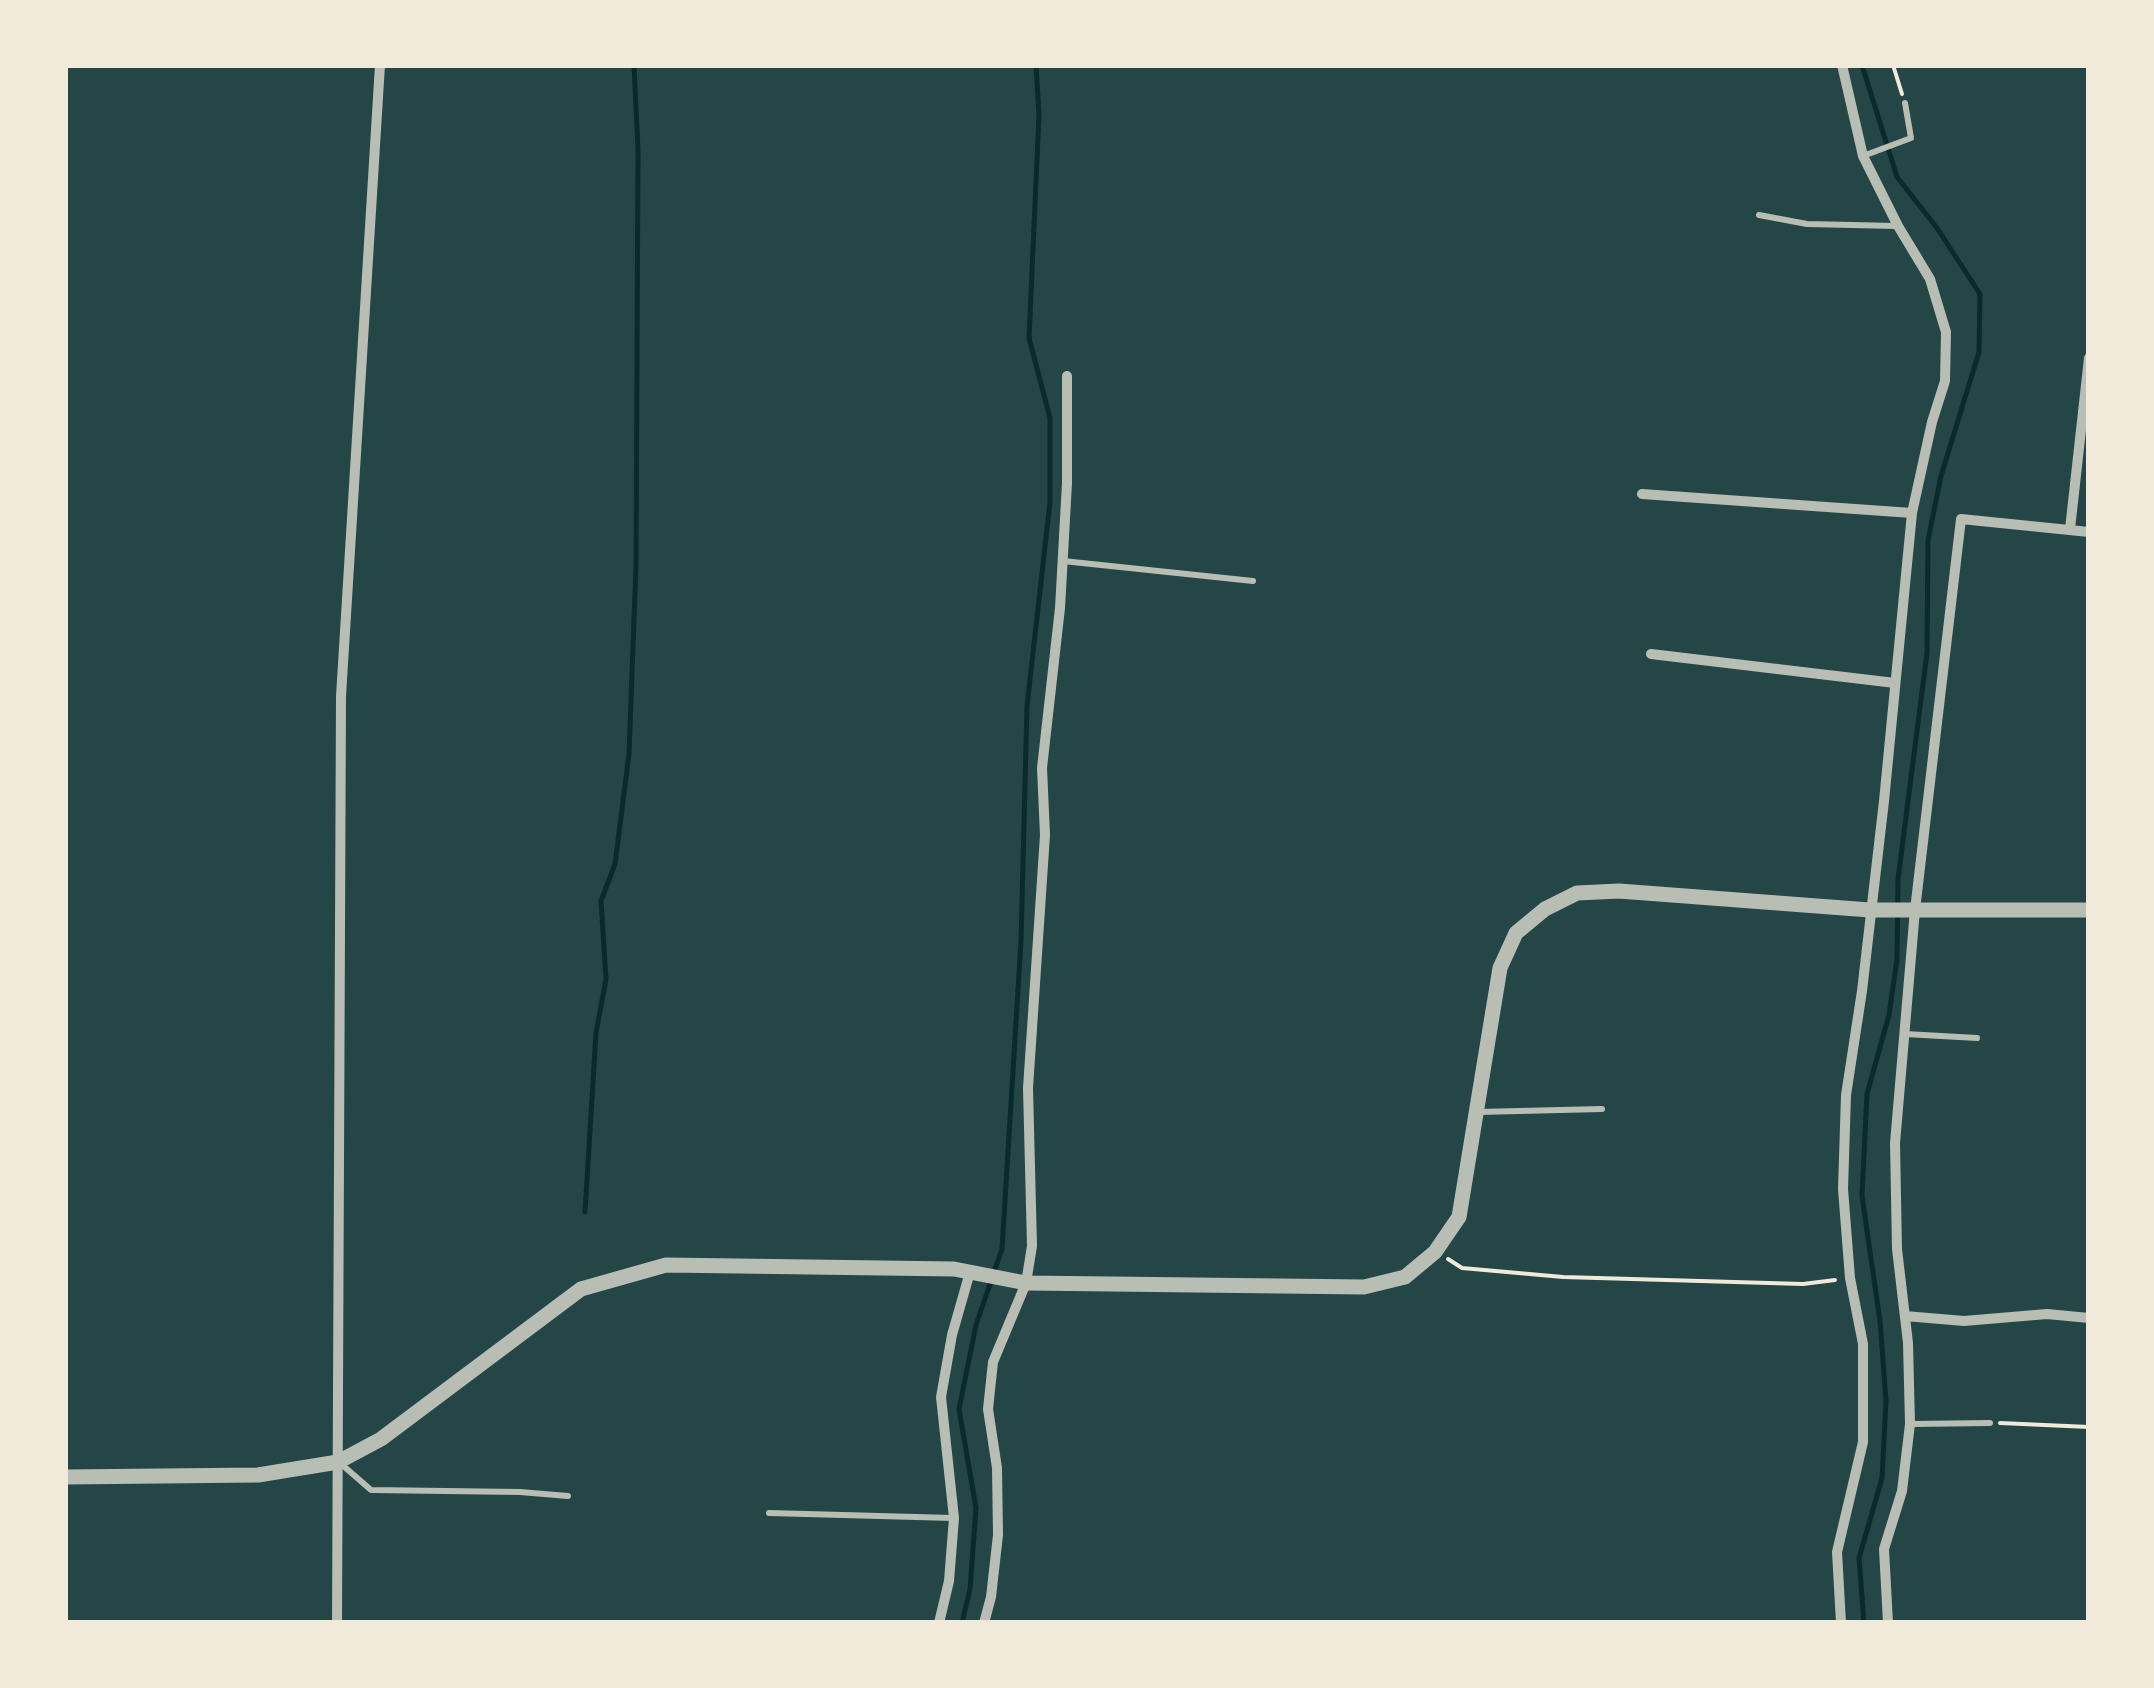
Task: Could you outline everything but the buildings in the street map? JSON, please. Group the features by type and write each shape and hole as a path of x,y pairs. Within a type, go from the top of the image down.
{"street":[{"path":"337,1623 341,696 380,65"},
{"path":"1841,1623 1837,1552 1863,1442 1863,1344 1850,1278 1844,1189 1846,1095 1875,910 1912,512 1944,381 1946,332 1930,279 1863,156 1842,65"},
{"path":"2070,529 2089,358"},
{"path":"984,1623 998,1535 996,1468 988,1410 993,1362 1032,1246 1028,1088 1045,835 1042,768 1068,483 1066,376"},
{"path":"1642,494 1912,512"},
{"path":"1888,1623 1884,1549 1902,1491 1910,1424 1905,1316 1897,1249 1894,1143 1910,910 1961,519 2089,532"},
{"path":"1650,654 1895,683"},
{"path":"65,1477 258,1475 338,1462 381,1439 580,1289 666,1266 976,1273 1020,1282 1364,1288 1405,1276 1435,1252 1459,1217 1500,968 1516,932 1545,908 1577,894 1619,891 1875,910 2089,910"},
{"path":"939,1623 949,1581 954,1518 941,1397 952,1335 976,1273"},
{"path":"1905,1316 1964,1321 2047,1314 2089,1318"}],"lane":[{"path":"1863,156 1911,138 1905,103"},
{"path":"1758,216 1807,224 1898,226"},
{"path":"1063,561 1253,581"},
{"path":"1904,1034 1977,1038"},
{"path":"1477,1112 1602,1109"},
{"path":"1910,1424 1990,1423"},
{"path":"338,1462 370,1490 568,1496"},
{"path":"769,1513 954,1518"}],"path":[{"path":"1893,65 1905,103"},
{"path":"1435,1252 1462,1268 1563,1276 1803,1284 1850,1278"},
{"path":"1990,1423 2089,1427"}],"shaded area":[{"path":"65,65 2089,65 2089,1623 65,1623"}],"waterway":[{"path":"585,1212 596,1033 606,979 601,901 615,864 629,754 636,566 638,150 634,65"},
{"path":"962,1623 970,1589 976,1508 959,1409 976,1325 1002,1249 1021,941 1027,706 1050,502 1050,418 1029,338 1039,115 1036,65"},
{"path":"1862,65 1897,177 1937,228 1980,294 1979,352 1941,476 1928,540 1927,653 1898,879 1897,959 1889,1015 1867,1094 1862,1196 1880,1321 1886,1401 1882,1478 1859,1558 1864,1623"}]}
